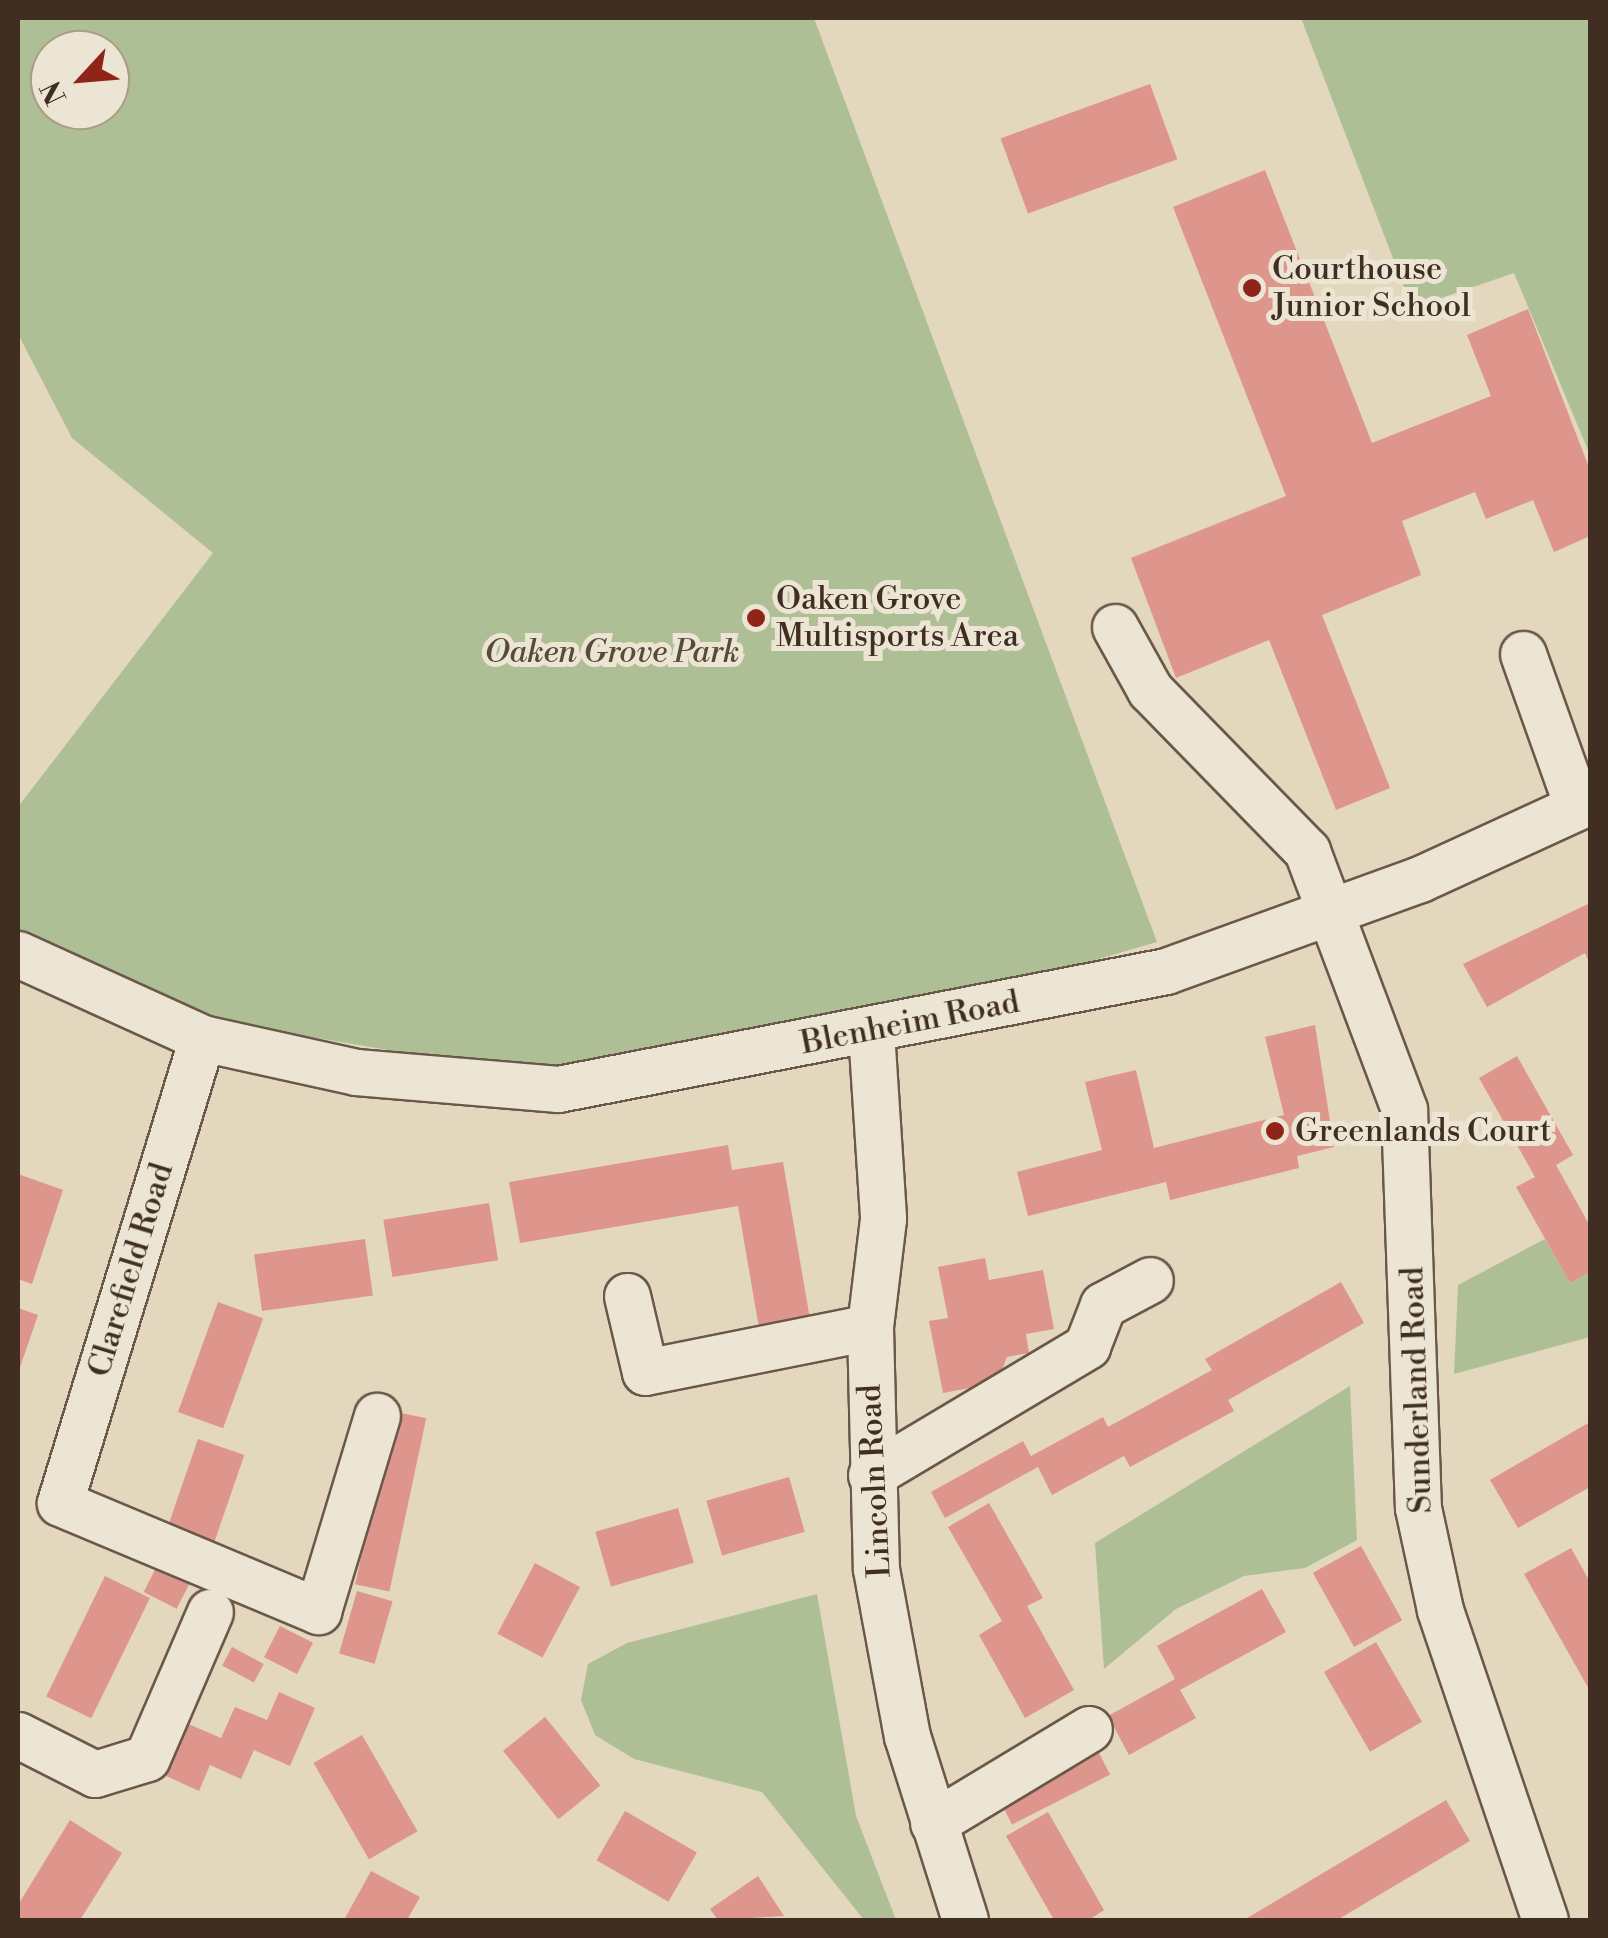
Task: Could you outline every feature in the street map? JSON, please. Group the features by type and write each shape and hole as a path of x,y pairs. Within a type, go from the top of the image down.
{"street":[{"name":"Sunderland Road","path":"1114,627 1150,690 1306,852 1334,913 1404,1109 1422,1525 1440,1610 1545,1920"},
{"path":"1523,654 1584,804"},
{"name":"Blenheim Road","path":"18,954 202,1038 356,1072 558,1088 872,1031 1166,971 1334,913 1584,804"},
{"name":"Lincoln Road","path":"872,1031 883,1219 870,1327 876,1570 933,1823 965,1920"},
{"name":"Clarefield Road","path":"202,1038 60,1503 318,1612 378,1416"},
{"path":"871,1475 1087,1346 1104,1304 1150,1280"},
{"path":"627,1296 645,1372 870,1327"},
{"path":"18,1735 96,1774 147,1758 210,1612"},
{"path":"933,1823 1089,1729"}],"green space":[{"name":"Oaken Grove Park","path":"18,18 814,18 1157,942 915,1012 556,1078 210,1020 18,933 18,807 213,553 72,438 18,334"},
{"path":"1301,18 1590,18 1590,455 1514,273 1412,308"},
{"path":"1545,1239 1570,1283 1590,1272 1590,1337 1454,1374 1458,1285"},
{"path":"1350,1386 1357,1540 1305,1568 1244,1576 1176,1609 1104,1669 1095,1543"},
{"path":"817,1594 856,1816 896,1920 864,1920 762,1792 634,1759 595,1735 581,1700 588,1664 627,1643"}],"building":[{"path":"1150,84 1177,159 1028,214 1001,138"},
{"path":"1265,170 1372,443 1491,396 1467,335 1528,309 1590,470 1590,536 1554,552 1533,500 1486,519 1475,492 1402,521 1421,575 1322,615 1390,788 1336,810 1269,640 1176,678 1131,558 1286,496 1173,207"},
{"path":"1590,903 1590,964 1585,953 1487,1007 1463,964"},
{"name":"Greenlands Court","path":"1315,1025 1334,1147 1297,1156 1299,1168 1170,1200 1166,1182 1028,1216 1017,1172 1102,1150 1085,1082 1136,1070 1154,1148 1284,1115 1265,1037"},
{"path":"1517,1056 1573,1155 1556,1165 1590,1226 1590,1272 1570,1283 1516,1187 1535,1177 1479,1078"},
{"path":"728,1145 732,1170 783,1162 811,1325 760,1334 738,1206 520,1243 509,1182"},
{"path":"18,1174 63,1190 32,1284 18,1279"},
{"path":"489,1203 498,1260 392,1277 383,1220"},
{"path":"365,1239 373,1295 262,1311 254,1255"},
{"path":"985,1258 989,1280 1043,1270 1054,1329 1026,1334 1029,1353 1007,1357 997,1383 943,1393 929,1321 948,1318 938,1267"},
{"path":"1341,1282 1364,1323 1228,1400 1234,1411 1130,1467 1124,1456 1052,1495 1038,1467 945,1518 931,1492 1023,1441 1031,1456 1103,1417 1108,1427 1212,1370 1205,1359"},
{"path":"218,1302 263,1318 223,1428 178,1412"},
{"path":"18,1308 38,1315 18,1373"},
{"path":"392,1411 426,1418 389,1591 355,1584"},
{"path":"1590,1422 1590,1487 1518,1528 1490,1480"},
{"path":"198,1439 244,1455 209,1559 162,1543"},
{"path":"789,1477 805,1532 722,1555 706,1501"},
{"path":"989,1503 1043,1598 1027,1606 1074,1690 1025,1718 979,1635 1002,1621 948,1527"},
{"path":"678,1508 694,1563 611,1586 595,1532"},
{"path":"1361,1546 1402,1620 1354,1647 1313,1573"},
{"path":"1571,1548 1590,1582 1590,1691 1524,1574"},
{"path":"160,1560 193,1577 177,1609 144,1592"},
{"path":"535,1563 580,1587 542,1658 497,1634"},
{"path":"105,1576 150,1598 91,1718 46,1696"},
{"path":"1262,1589 1286,1632 1180,1690 1196,1718 1129,1755 1108,1716 1175,1679 1157,1646"},
{"path":"357,1591 393,1601 375,1664 339,1653"},
{"path":"280,1626 313,1643 297,1674 264,1657"},
{"path":"1376,1642 1422,1722 1370,1752 1324,1672"},
{"path":"232,1647 264,1664 254,1682 222,1666"},
{"path":"279,1692 315,1708 290,1766 254,1750 241,1779 210,1765 199,1791 164,1775 186,1723 221,1738 235,1707 267,1720"},
{"path":"545,1717 600,1785 558,1819 503,1751"},
{"path":"362,1735 418,1831 369,1859 314,1763"},
{"path":"1096,1747 1110,1775 1012,1825 998,1797"},
{"path":"1446,1800 1470,1841 1337,1920 1244,1920"},
{"path":"625,1811 697,1852 668,1902 596,1860"},
{"path":"1048,1812 1104,1910 1089,1920 1054,1920 1006,1836"},
{"path":"70,1820 122,1853 80,1920 18,1920 18,1905"},
{"path":"371,1871 420,1897 407,1920 344,1920"},
{"path":"758,1876 784,1916 718,1920 710,1909"}],"place":[{"name":"Courthouse Junior School","path":"1252,288"},
{"name":"Oaken Grove Multisports Area","path":"756,618"},
{"name":"Greenlands Court","path":"1275,1131"}]}
